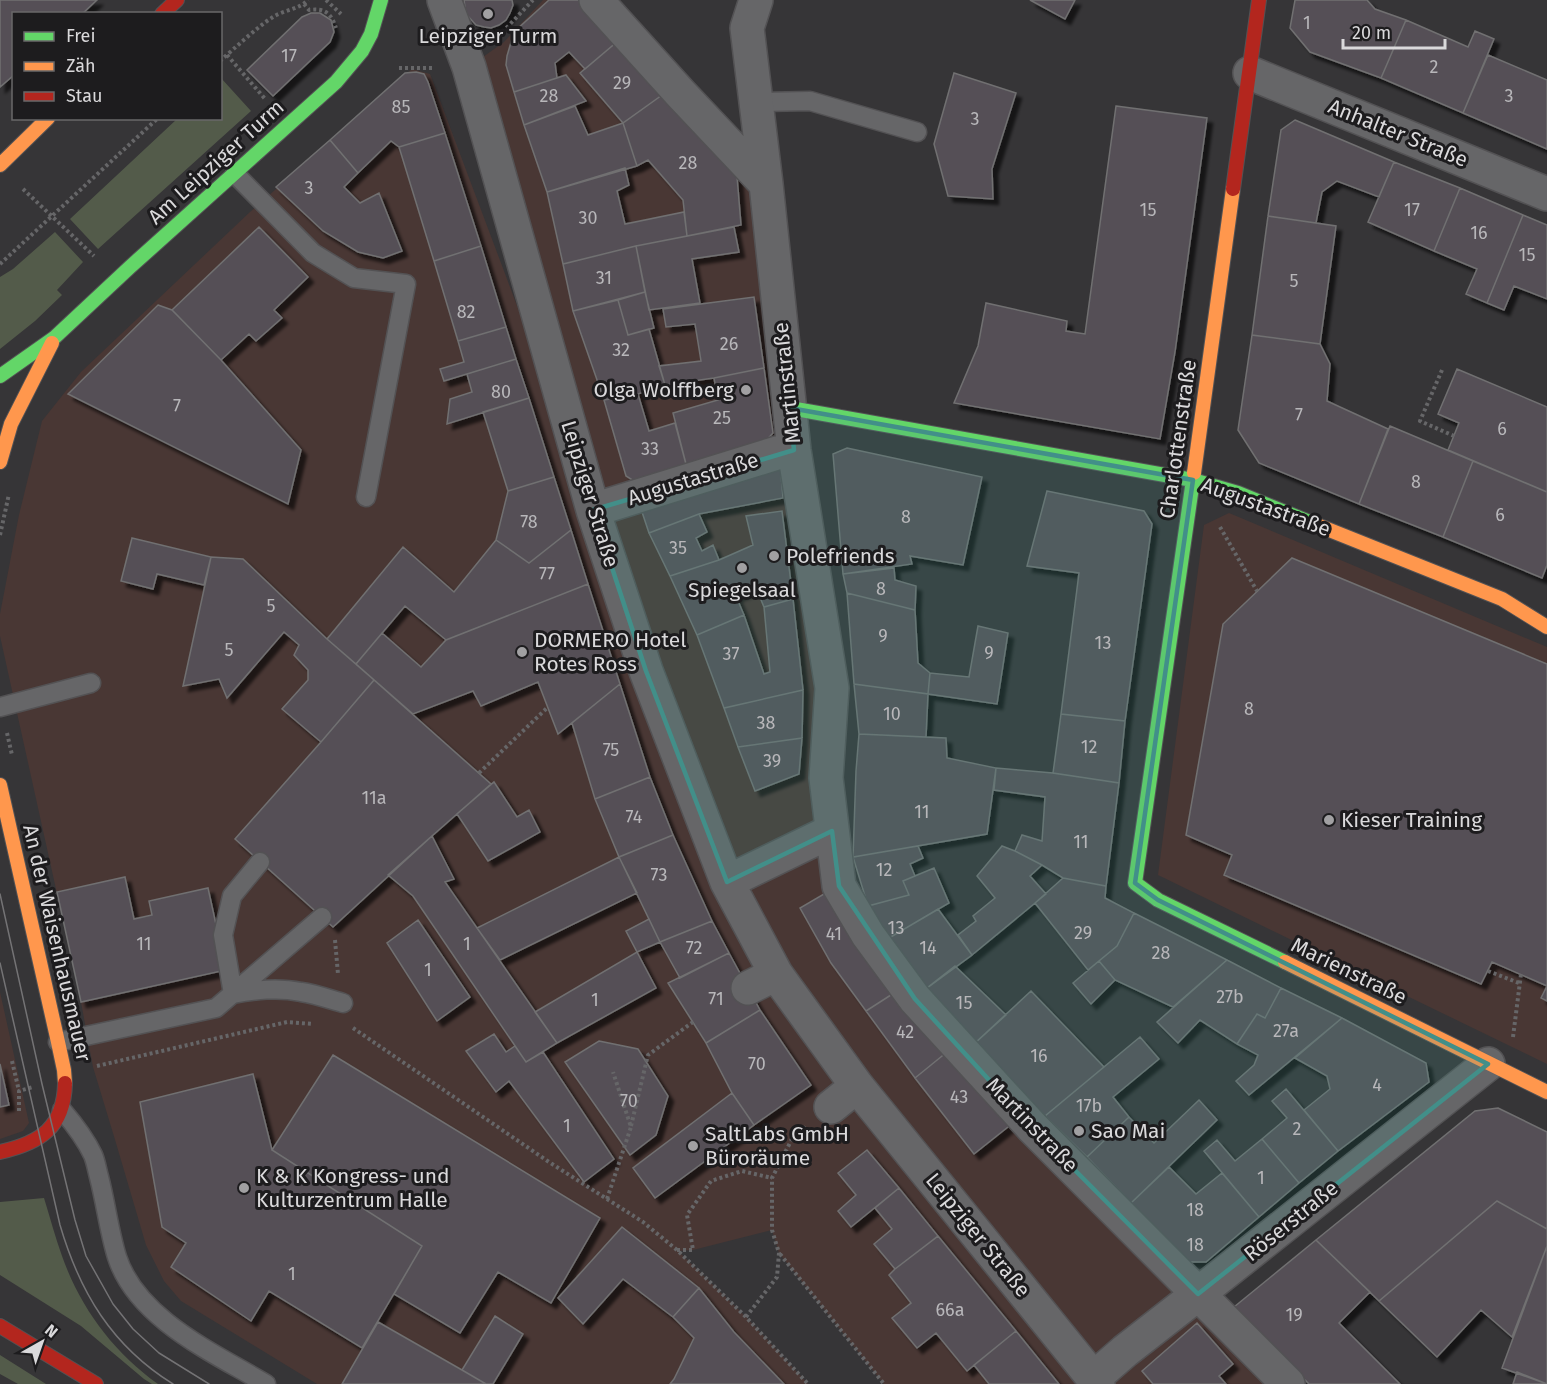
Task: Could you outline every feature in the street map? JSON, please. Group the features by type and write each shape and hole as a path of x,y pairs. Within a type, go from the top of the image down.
{"street":[{"path":"164,12 177,0"},
{"name":"Am Leipziger Turm","path":"54,338 124,272 336,82 362,51 371,34 381,0"},
{"name":"Leipziger Straße","path":"444,0 469,68 593,510 646,671 727,882 762,981 857,1086 1096,1381"},
{"path":"596,0 766,184"},
{"name":"Martinstraße","path":"756,0 747,28 794,450 832,688 826,778 839,886 867,935 915,999 1033,1128 1287,1384"},
{"name":"Charlottenstraße","path":"1135,883 1259,0"},
{"name":"Anhalter Straße","path":"1250,72 1547,194"},
{"path":"0,165 46,120"},
{"path":"0,376 54,338"},
{"path":"0,462 11,424 54,338"},
{"name":"Augustastraße","path":"790,408 1193,480 1238,493 1503,599 1547,627"},
{"name":"Augustastraße","path":"593,510 777,453 794,450"},
{"name":"An der Waisenhausmauer","path":"0,785 65,1077 62,1110"},
{"path":"727,882 832,831"},
{"name":"Marienstraße","path":"1135,883 1158,900 1547,1092"},
{"name":"Röserstraße","path":"1096,1381 1125,1351 1198,1294 1498,1069"},
{"path":"831,1107 857,1086"},
{"path":"0,1152 41,1138 53,1126 62,1110"},
{"path":"0,1326 96,1384"}],"lane":[{"path":"756,102 810,101 917,132"},
{"path":"236,174 313,253 354,278 406,284 366,497"},
{"path":"0,707 91,683"},
{"path":"233,993 223,935 232,896 260,862"},
{"path":"58,1042 216,1008 322,917"},
{"path":"233,993 276,989 300,992 343,1003"},
{"path":"62,1110 79,1130 93,1157 106,1204 117,1259 131,1286 152,1311 179,1332 266,1384"}],"path":[{"path":"469,68 533,0"},
{"path":"222,59 271,18 306,2 309,10 319,9 333,18 336,29"},
{"path":"227,55 265,98"},
{"path":"0,264 156,120"},
{"path":"16,182 88,251"},
{"path":"1442,370 1420,420 1454,436"},
{"path":"1193,480 1257,591"},
{"path":"479,773 548,707"},
{"path":"334,938 339,982"},
{"path":"1488,971 1519,983"},
{"path":"1498,1069 1521,974"},
{"path":"93,1067 287,1022 319,1024"},
{"path":"607,1199 631,1127 648,1055 693,1022"},
{"path":"351,1027 549,1162 643,1222 677,1250 746,1317 808,1384"},
{"path":"12,1061 19,1091"},
{"path":"613,1072 631,1127"},
{"path":"746,1317 777,1277 779,1253 772,1230 772,1178 792,1138 798,1133"},
{"path":"677,1250 693,1250 687,1215 711,1181 742,1171 772,1178"},
{"path":"779,1253 884,1384"}],"highlighted area":[{"path":"790,408 1193,480 1135,883 1158,900 1488,1064 1198,1294 1033,1128 915,999 839,886 832,831 727,882 646,671 593,510 794,450"}],"shaded area":[{"path":"543,0 587,0 766,184 826,778 868,935 1284,1384 884,1384 779,1253 772,1230 693,1250 678,1251 746,1317 808,1384 317,1384 181,1301 164,1281 146,1245 93,1067 81,1002 0,636 0,614 19,515 42,421 81,372 250,212 412,69 430,74 590,500 469,67 504,42"},
{"path":"1229,513 1547,647 1547,1064 1158,875 1204,525"},
{"path":"0,992 29,1123 23,1131 0,1139"}],"green space":[{"path":"222,79 251,111 98,249 70,219 176,120 222,120"},
{"path":"55,232 83,262 57,290 62,295 35,321 0,349 0,277 13,269"},
{"path":"44,1198 69,1275 88,1310 127,1358 158,1384 152,1384 144,1379 81,1326 0,1275 0,1202"},
{"path":"0,1355 46,1384 18,1384 0,1374"}],"building":[{"path":"0,0 97,0 84,12 12,12 12,77 0,87"},
{"name":"Leipziger Turm","path":"464,0 512,0 513,5 506,20 491,28 476,25 466,14"},
{"path":"549,0 582,0 618,41 585,69 569,52 555,63 557,78 514,92 506,65 514,32"},
{"path":"1030,0 1075,0 1065,19"},
{"path":"1295,0 1367,0 1375,9 1406,20 1381,78 1310,52 1290,28"},
{"path":"311,13 320,13 331,20 334,32 330,42 273,96 247,70 302,17"},
{"path":"1406,20 1468,47 1475,31 1494,39 1463,113 1381,78"},
{"path":"618,41 665,93 623,123 580,73"},
{"path":"1488,55 1547,80 1547,149 1463,113"},
{"path":"405,73 424,74 428,82 445,133 399,147 391,141 358,173 330,140"},
{"path":"954,73 1016,93 992,169 993,199 948,196 934,144"},
{"path":"566,75 586,101 524,125 514,92"},
{"path":"665,93 737,176 741,225 687,236 683,200 648,160 637,166 623,123"},
{"path":"575,106 588,135 623,123 637,166 547,192 524,125"},
{"path":"1116,106 1207,118 1175,352 1160,439 954,403 978,346 986,303 1067,321 1066,331 1085,334"},
{"path":"1295,120 1394,162 1379,197 1337,181 1322,192 1316,223 1268,216 1281,130"},
{"path":"445,133 481,246 434,261 399,147"},
{"path":"330,140 358,173 344,187 360,203 379,193 402,251 383,258 358,252 323,231 276,187"},
{"path":"1394,162 1460,188 1434,251 1368,222"},
{"path":"625,168 629,185 617,191 625,224 684,212 687,236 563,264 547,192"},
{"path":"1460,188 1523,215 1487,303 1466,294 1477,269 1434,251"},
{"path":"1523,215 1547,225 1547,299 1514,286 1504,310 1487,303"},
{"path":"1268,216 1336,226 1320,344 1252,335"},
{"path":"259,227 308,277 274,310 282,318 256,341 249,334 221,360 172,310"},
{"path":"734,227 739,252 692,259 700,303 649,310 636,246"},
{"path":"481,246 506,327 458,341 434,261"},
{"path":"636,246 645,292 573,311 563,264"},
{"path":"645,292 654,328 628,335 618,300"},
{"path":"754,297 764,368 665,385 659,366 701,361 695,324 666,327 663,309"},
{"path":"618,300 628,335 649,329 665,385 638,394 604,400 573,311"},
{"path":"158,305 172,310 221,360 301,450 288,504 68,394"},
{"path":"506,327 516,359 444,381 440,369 464,362 458,341"},
{"path":"1252,335 1320,344 1330,364 1327,401 1388,429 1359,504 1259,463 1238,430"},
{"path":"516,359 529,398 447,424 450,399 472,392 467,374"},
{"path":"764,368 773,433 762,445 687,468 673,413 718,400 714,378"},
{"path":"1457,369 1547,407 1547,492 1448,450 1459,423 1438,414"},
{"path":"638,394 649,431 675,423 687,468 637,483 626,476 604,400"},
{"path":"529,398 554,477 508,491 483,412"},
{"path":"1390,426 1473,461 1443,537 1359,504"},
{"path":"847,448 982,477 963,565 910,556 912,564 843,574 833,454"},
{"path":"1473,461 1547,492 1547,565 1542,578 1443,537"},
{"path":"780,462 783,498 699,514 649,533 639,503"},
{"path":"554,477 571,530 529,563 496,540 508,491"},
{"path":"1047,491 1144,511 1152,524 1125,721 1061,714 1079,573 1027,566"},
{"name":"Spiegelsaal","path":"782,511 793,599 764,607 756,588 736,596 744,615 697,635 670,576 719,560 753,545 746,516"},
{"path":"699,514 707,532 696,538 702,551 713,545 719,560 670,576 649,533"},
{"path":"571,530 588,584 446,640 405,606 356,664 327,639 403,547 454,592 496,540 529,563"},
{"path":"132,538 211,557 204,585 157,574 153,589 121,581"},
{"path":"211,557 243,559 374,680 321,742 282,709 308,680 308,670 294,655 299,645 284,632 227,698 219,679 183,686"},
{"path":"1292,558 1547,664 1547,986 1492,962 1481,984 1224,875 1232,855 1186,835 1223,624"},
{"path":"894,568 895,580 916,586 915,610 847,593 843,574"},
{"name":"DORMERO Hotel Rotes Ross","path":"588,584 620,684 558,734 538,682 481,706 473,691 413,714 356,664 382,633 421,667 446,640"},
{"path":"847,593 915,610 918,663 930,673 928,694 854,684"},
{"path":"793,599 803,690 724,708 697,635 744,615 764,674 770,672 764,607"},
{"path":"978,626 1008,633 997,704 928,694 930,673 969,677"},
{"path":"374,680 491,784 333,927 235,839"},
{"path":"620,684 650,777 595,799 572,723"},
{"path":"854,684 928,694 926,737 859,734"},
{"path":"803,690 802,738 738,747 724,708"},
{"path":"1061,714 1125,721 1119,783 1053,773"},
{"path":"859,734 946,738 947,758 996,768 987,834 853,857"},
{"path":"802,738 799,774 755,791 738,747"},
{"path":"996,768 1053,773 1119,783 1106,886 1063,878 1015,851 1022,835 1042,841 1045,797 994,790"},
{"path":"650,777 673,835 619,857 595,799"},
{"path":"494,782 517,817 529,810 540,832 488,861 457,814"},
{"path":"673,835 712,921 660,942 619,857"},
{"path":"432,836 454,879 445,882 557,1043 526,1062 413,896 388,875"},
{"path":"918,846 923,858 910,864 915,876 903,881 909,895 868,906 853,857"},
{"path":"1002,846 1042,865 1030,876 1046,894 972,955 958,935 976,921 973,916 995,898 977,876"},
{"path":"619,857 637,893 500,960 477,928"},
{"path":"934,868 949,903 884,941 868,906 909,895 903,881"},
{"path":"125,877 134,919 152,915 149,901 208,888 226,970 81,1002 57,892"},
{"path":"1063,878 1106,886 1105,898 1134,913 1117,946 1088,970 1035,903"},
{"path":"829,891 894,993 866,1011 831,963 800,908"},
{"path":"938,909 972,955 923,991 884,941"},
{"path":"1134,913 1227,960 1173,1007 1115,980 1099,961 1117,946"},
{"path":"649,919 660,942 637,952 626,931"},
{"path":"418,920 470,997 437,1021 387,943"},
{"path":"712,921 729,953 680,978 660,942"},
{"path":"637,952 656,988 557,1043 535,1012"},
{"path":"729,953 760,1010 706,1043 668,983"},
{"path":"1227,960 1281,988 1265,1018 1257,1014 1237,1044 1200,1020 1178,1043 1157,1022"},
{"path":"1099,961 1115,980 1091,1004 1073,983"},
{"path":"955,966 1006,1015 974,1044 923,991"},
{"path":"1547,986 1547,1001 1541,998"},
{"path":"1281,988 1342,1018 1249,1095 1236,1081 1254,1065 1258,1055 1237,1044 1257,1014 1265,1018"},
{"path":"1031,991 1104,1067 1045,1116 974,1044"},
{"path":"894,993 947,1052 915,1078 866,1011"},
{"path":"760,1010 811,1085 754,1125 732,1093 706,1043"},
{"path":"1342,1018 1426,1063 1429,1082 1338,1151 1304,1110 1330,1089 1327,1076 1295,1058"},
{"path":"494,1034 506,1052 515,1046 526,1062 543,1052 614,1159 584,1182 509,1081 496,1092 466,1051"},
{"path":"1140,1037 1159,1059 1113,1097 1129,1117 1087,1157 1045,1116"},
{"path":"599,1041 638,1049 668,1096 656,1135 630,1155 565,1062"},
{"path":"947,1052 1007,1116 1008,1127 974,1154 915,1078"},
{"path":"333,1055 600,1218 551,1303 498,1272 460,1333 394,1294 422,1246 272,1150"},
{"path":"0,1064 9,1105 0,1107"},
{"name":"K & K Kongress- und Kulturzentrum Halle","path":"253,1074 272,1150 422,1246 362,1348 269,1291 251,1321 171,1267 186,1243 162,1227 140,1102"},
{"path":"1286,1089 1338,1151 1299,1183 1262,1139 1287,1118 1272,1101"},
{"name":"SaltLabs GmbH Büroräume","path":"732,1093 754,1125 655,1198 633,1168"},
{"path":"1199,1100 1217,1120 1131,1203 1087,1157 1129,1117 1154,1143"},
{"path":"1498,1108 1547,1132 1547,1229 1497,1201 1379,1301 1316,1240 1475,1111"},
{"path":"1262,1139 1299,1183 1259,1217 1204,1151 1217,1140 1235,1161"},
{"path":"867,1150 899,1188 851,1227 838,1211 856,1195 838,1173"},
{"path":"1169,1167 1196,1194 1222,1173 1259,1217 1206,1262 1188,1262 1131,1203"},
{"path":"899,1188 938,1236 895,1269 874,1244 892,1229 875,1208"},
{"path":"1497,1201 1547,1229 1547,1246 1512,1337 1481,1310 1437,1357 1379,1301"},
{"path":"622,1227 699,1288 673,1317 623,1279 583,1324 558,1298"},
{"path":"938,1236 1016,1331 967,1371 936,1333 917,1348 892,1318 911,1303 889,1275"},
{"path":"1316,1240 1370,1292 1339,1323 1400,1384 1309,1384 1234,1307"},
{"path":"1547,1246 1547,1384 1502,1368"},
{"path":"699,1288 734,1332 784,1384 670,1384 694,1338 673,1317"},
{"path":"495,1316 523,1334 493,1384 486,1384 462,1370"},
{"path":"378,1322 462,1370 486,1384 342,1384"},
{"path":"1197,1323 1233,1364 1219,1376 1226,1384 1153,1384 1142,1371"},
{"path":"1016,1331 1059,1384 989,1384 974,1365"},
{"path":"1517,1372 1547,1384 1513,1384"}],"tram line":[{"path":"0,894 42,1084 86,1256 113,1304 133,1329 159,1353 209,1384"},
{"path":"0,963 60,1225 68,1250 88,1295 101,1316 132,1353 173,1384"}],"traffic: fast":[{"path":"0,376 54,338 336,82 362,51 371,34 381,0"},
{"path":"790,408 1193,480 1238,493 1312,523"},
{"path":"1194,473 1135,883 1158,900 1285,962"}],"traffic: slow":[{"path":"0,165 46,120"},
{"path":"1194,473 1233,189"},
{"path":"0,462 11,424 52,343"},
{"path":"1312,523 1502,599 1547,627"},
{"path":"0,785 58,1042 65,1083"},
{"path":"1285,962 1547,1092"}],"traffic: jam":[{"path":"164,12 177,0"},
{"path":"1233,189 1259,0"},
{"path":"0,1152 27,1144 47,1131 60,1112 65,1083"},
{"path":"0,1326 96,1384"}],"place":[{"name":"Leipziger Turm","path":"488,14"},
{"name":"Olga Wolffberg","path":"746,390"},
{"name":"Polefriends","path":"774,556"},
{"name":"Spiegelsaal","path":"742,568"},
{"name":"DORMERO Hotel Rotes Ross","path":"522,652"},
{"name":"Kieser Training","path":"1329,820"},
{"name":"Sao Mai","path":"1079,1131"},
{"name":"SaltLabs GmbH Büroräume","path":"693,1146"},
{"name":"K & K Kongress- und Kulturzentrum Halle","path":"244,1188"}]}
